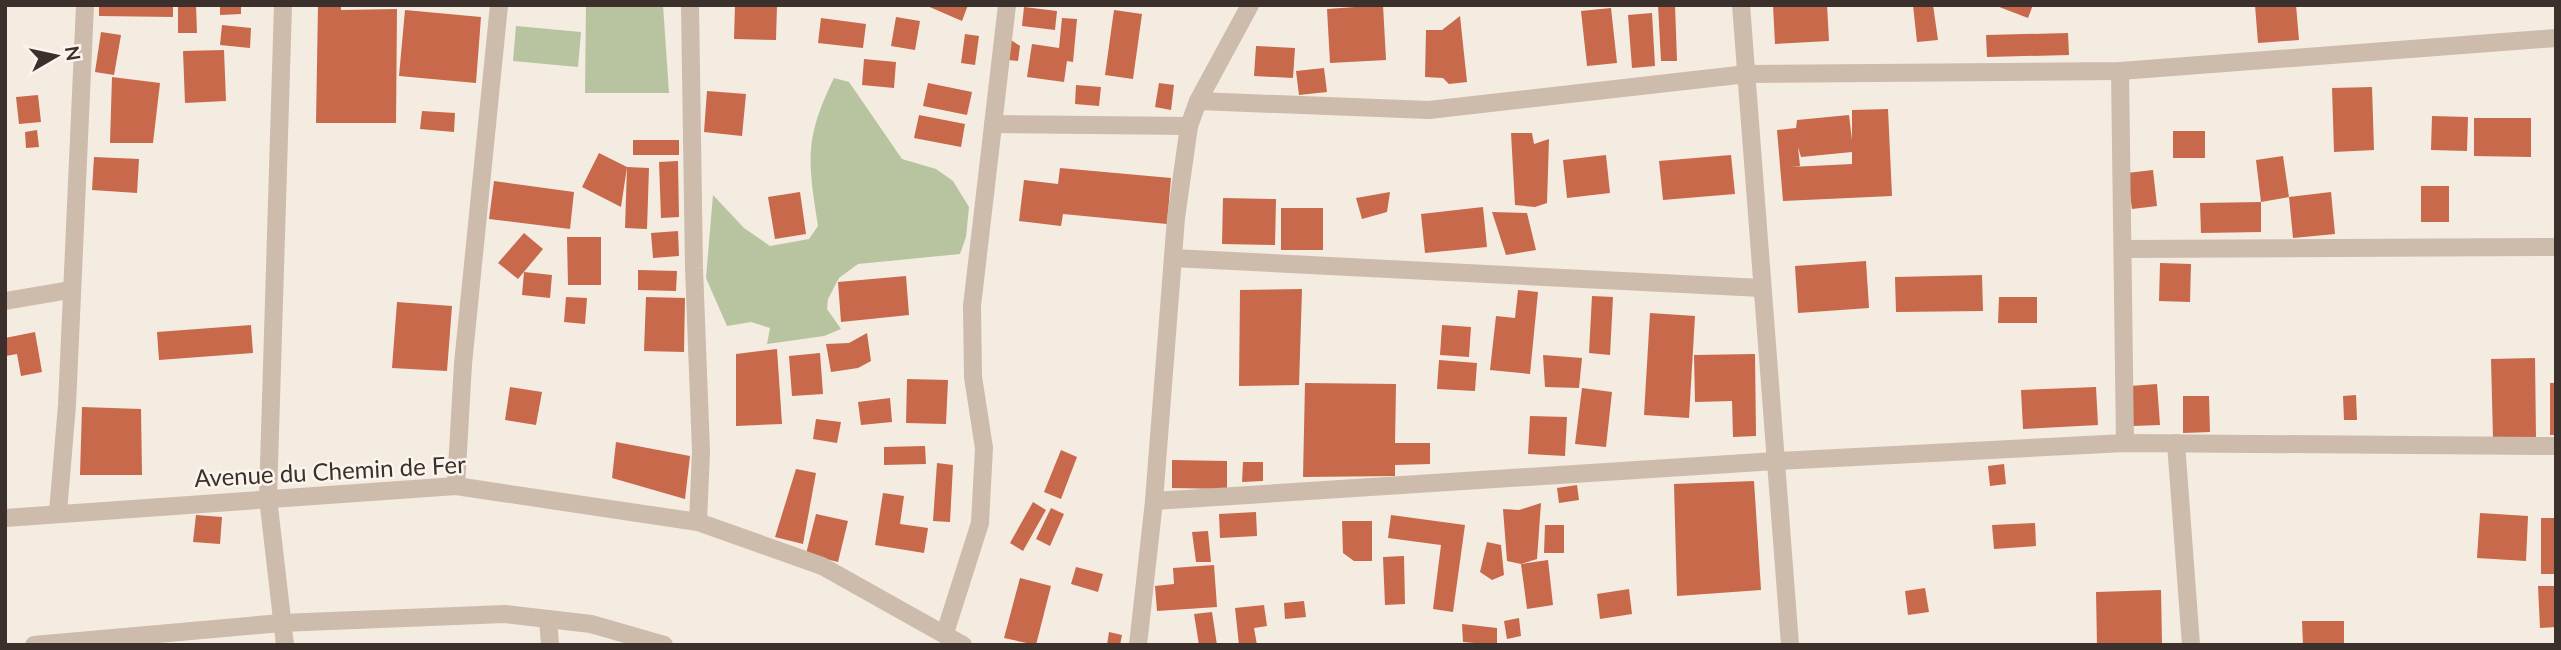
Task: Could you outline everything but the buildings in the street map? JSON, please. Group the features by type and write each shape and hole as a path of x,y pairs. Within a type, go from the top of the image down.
{"street":[{"path":"58,512 67,405 70,290 85,5"},
{"path":"283,5 268,498 285,645"},
{"path":"456,486 463,365 499,5"},
{"path":"690,5 694,268 701,451 698,522"},
{"path":"945,633 979,523 984,448 973,377 972,306 1007,5"},
{"path":"1139,645 1154,502 1180,175 1189,126 1198,101 1250,5"},
{"path":"1741,5 1790,645"},
{"path":"1198,101 1430,110 1746,74 2120,71 2556,37"},
{"path":"2120,71 2125,443"},
{"path":"993,124 1189,126"},
{"path":"2123,248 2556,247"},
{"path":"1173,258 1761,288"},
{"path":"5,301 70,290"},
{"path":"1154,502 1776,461 2125,443 2556,446"},
{"path":"2176,443 2191,645"},
{"name":"Avenue du Chemin de Fer","path":"5,518 58,512 456,486 698,522 822,566 963,645"},
{"path":"34,645 281,623 505,614 591,624 664,645"},
{"path":"548,619 550,645"}],"green space":[{"path":"586,5 663,5 669,93 585,93"},
{"path":"516,26 581,32 578,67 513,61"},
{"path":"834,78 849,82 902,159 936,169 953,181 969,207 966,237 960,254 858,264 839,278 828,299 827,309 841,329 824,336 767,344 770,328 751,322 727,326 706,278 713,195 744,228 770,246 809,239 818,226 811,167 813,135 824,99"}]}
